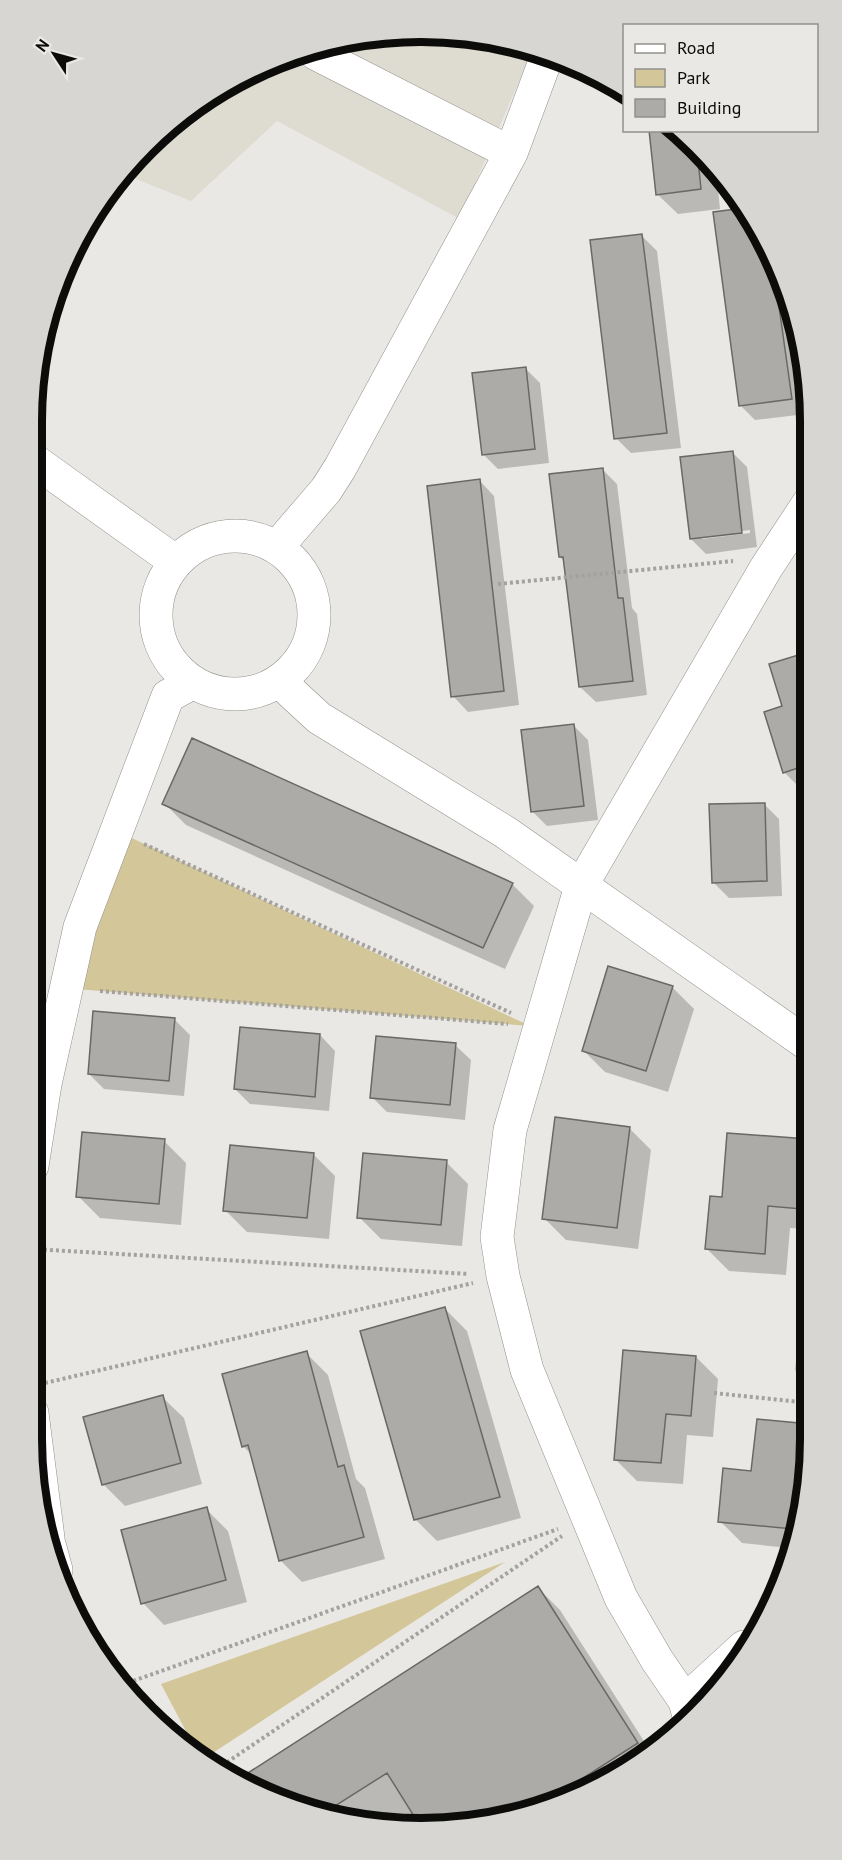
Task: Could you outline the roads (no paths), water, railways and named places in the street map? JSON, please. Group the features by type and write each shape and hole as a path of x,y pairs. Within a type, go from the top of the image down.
{"street":[{"path":"320,56 511,153"},
{"path":"277,547 326,490 340,468 511,153 545,63"},
{"path":"42,466 176,562"},
{"path":"717,1676 687,1708 621,1598 527,1370 502,1276 497,1237 510,1130 581,886 773,557 800,516"},
{"path":"224,536 252,537 277,547 300,570 309,583 315,607 313,632 304,654 289,674 269,688 246,695 218,693 192,683 172,664 159,640 155,613 161,585 176,562 198,544 224,536"},
{"path":"279,681 319,718 505,831 800,1039"},
{"path":"42,1103 80,927 168,696 192,683"}]}
